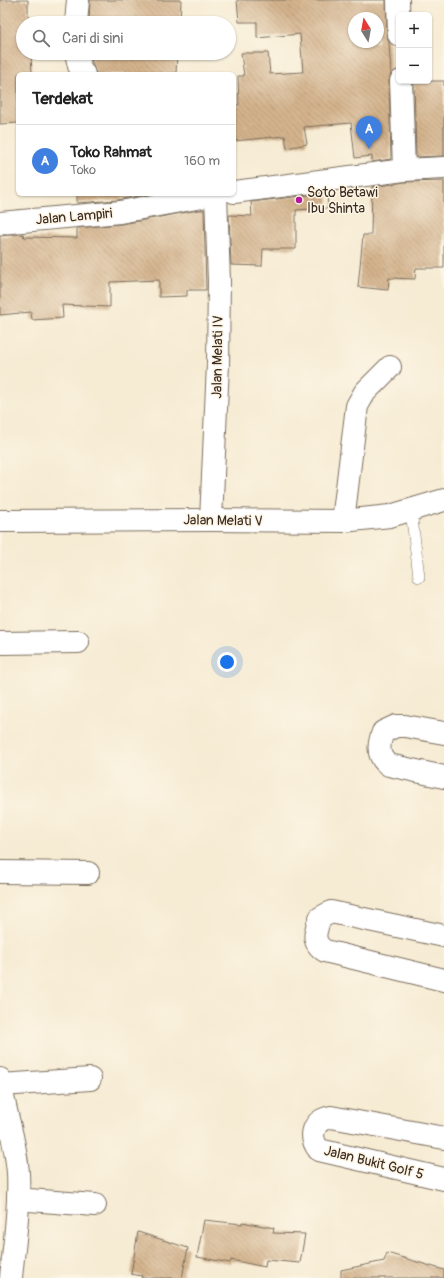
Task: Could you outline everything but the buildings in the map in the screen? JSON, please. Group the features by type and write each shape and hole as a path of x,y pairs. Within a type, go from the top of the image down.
{"street":[{"path":"77,16 78,0"},
{"path":"398,0 398,12"},
{"path":"78,60 83,72"},
{"path":"401,84 404,170"},
{"path":"236,192 404,170 444,168"},
{"name":"Jalan Lampiri","path":"0,223 119,203 196,196"},
{"name":"Jalan Melati IV","path":"211,520 218,364 218,196"},
{"path":"343,522 357,406 365,392 390,367"},
{"name":"Jalan Melati V","path":"0,521 211,520 343,522 390,516 444,500"},
{"path":"0,643 78,642"},
{"path":"444,733 405,726 396,726 383,732 379,748 384,762 389,766 444,777"},
{"path":"0,872 88,873"},
{"path":"444,936 332,912 320,918 314,936 317,945 326,951 444,980"},
{"path":"11,1278 7,1243 18,1197 18,1173 13,1139 0,1082 90,1079"},
{"name":"Jalan Bukit Golf 5","path":"444,1138 331,1117 318,1122 314,1129 313,1137 314,1144 319,1150 444,1179"},
{"path":"18,1197 29,1200 95,1205"}],"lane":[{"path":"411,510 419,577"}],"place":[{"name":"Toko Rahmat","path":"369,149"},
{"name":"Soto Betawi Ibu Shinta","path":"299,200"}]}
